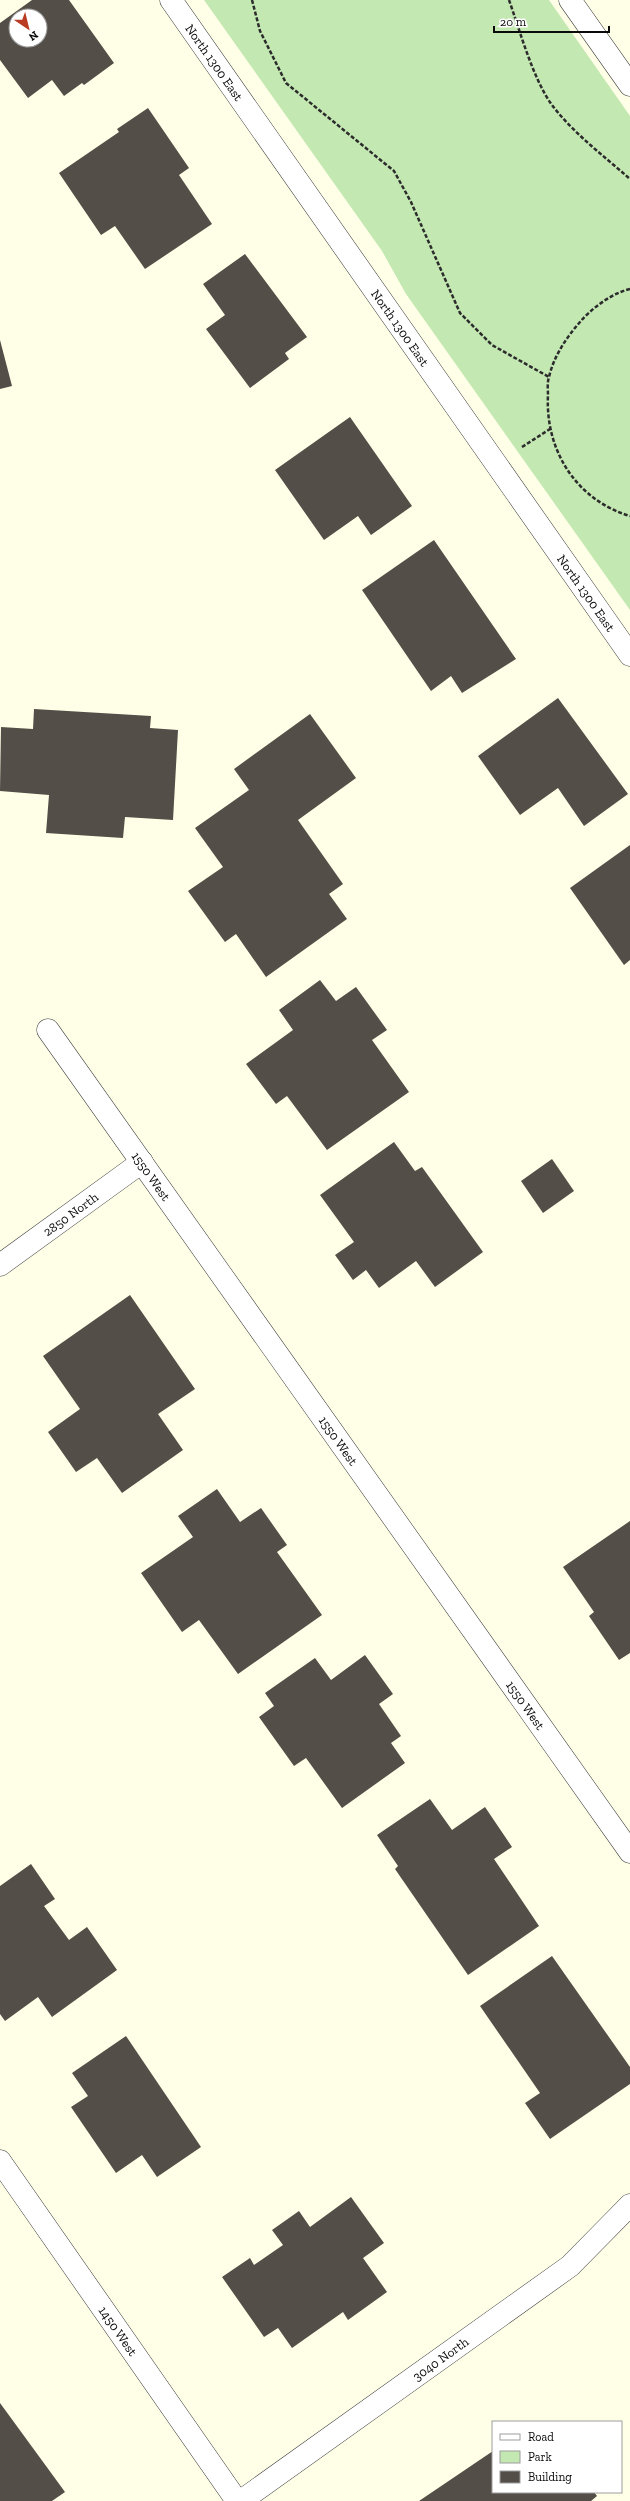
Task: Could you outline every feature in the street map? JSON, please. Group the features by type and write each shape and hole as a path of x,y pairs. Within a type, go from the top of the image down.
{"street":[{"name":"North 1300 East","path":"171,0 630,655"},
{"path":"570,0 630,85"},
{"name":"1550 West","path":"48,1030 630,1852"},
{"name":"2850 North","path":"0,1265 142,1162"},
{"name":"1450 West","path":"0,2161 237,2501"},
{"name":"3040 North","path":"242,2501 570,2266 630,2205"}],"path":[{"path":"252,0 260,31 286,83 394,172 411,202 460,313 492,345 549,377"},
{"path":"509,0 539,81 552,104 566,120 630,179"},
{"path":"630,289 590,310 564,340 549,377 547,418 559,456 582,489 615,511 630,516"}],"green space":[{"path":"204,0 549,0 630,116 630,610 406,294 382,251"}],"building":[{"path":"32,0 69,0 114,63 84,85 82,83 64,96 52,80 28,98 0,60 0,23 8,17 8,48 48,48 48,8 21,8"},
{"path":"148,108 189,168 179,175 212,224 145,269 115,226 101,235 59,173 119,132 117,129"},
{"path":"245,254 307,337 285,353 289,359 250,388 206,329 225,315 203,284"},
{"path":"0,340 12,386 0,389"},
{"path":"350,417 412,506 371,535 358,516 324,540 275,470"},
{"path":"434,540 516,659 462,693 451,676 431,691 362,590"},
{"path":"558,698 628,794 584,826 558,788 520,815 478,756"},
{"path":"34,709 151,716 150,728 178,730 173,820 125,817 123,838 46,833 49,795 0,791 1,727 33,729"},
{"path":"310,714 356,778 298,820 343,884 329,894 347,919 266,977 236,934 225,942 188,891 223,867 195,828 249,790 234,769"},
{"path":"630,845 630,960 624,965 570,888"},
{"path":"320,980 336,1001 356,987 387,1030 372,1040 409,1092 327,1150 287,1096 276,1104 246,1064 293,1030 279,1010"},
{"path":"394,1142 415,1171 422,1167 483,1252 435,1287 416,1261 379,1288 366,1270 353,1280 335,1255 354,1242 320,1195"},
{"path":"552,1159 574,1191 543,1213 521,1181"},
{"path":"130,1295 195,1389 158,1414 183,1450 122,1493 97,1458 76,1472 48,1432 80,1409 43,1356"},
{"path":"217,1489 240,1522 261,1508 287,1545 277,1552 322,1615 238,1674 199,1620 182,1632 141,1573 193,1537 178,1516"},
{"path":"630,1521 630,1653 619,1660 589,1616 594,1612 563,1567"},
{"path":"365,1655 393,1694 379,1704 401,1736 391,1743 405,1763 342,1808 306,1758 294,1766 259,1717 274,1706 265,1693 315,1658 331,1680"},
{"path":"430,1799 452,1830 485,1807 512,1847 494,1859 539,1926 468,1975 395,1869 398,1866 377,1835"},
{"path":"31,1864 55,1899 44,1906 69,1940 87,1927 117,1970 52,2017 38,1997 5,2021 0,2014 0,1886"},
{"path":"552,1956 630,2067 630,2084 550,2139 525,2103 540,2093 480,2006"},
{"path":"126,2036 201,2147 157,2177 142,2155 116,2173 71,2107 88,2096 72,2073"},
{"path":"351,2197 384,2243 363,2258 387,2292 348,2320 343,2312 292,2348 278,2328 264,2337 222,2277 250,2258 254,2265 283,2245 272,2230 299,2211 310,2227"},
{"path":"0,2403 65,2492 52,2501 0,2501"},
{"path":"492,2452 492,2493 595,2493 597,2496 591,2501 419,2501"}]}
